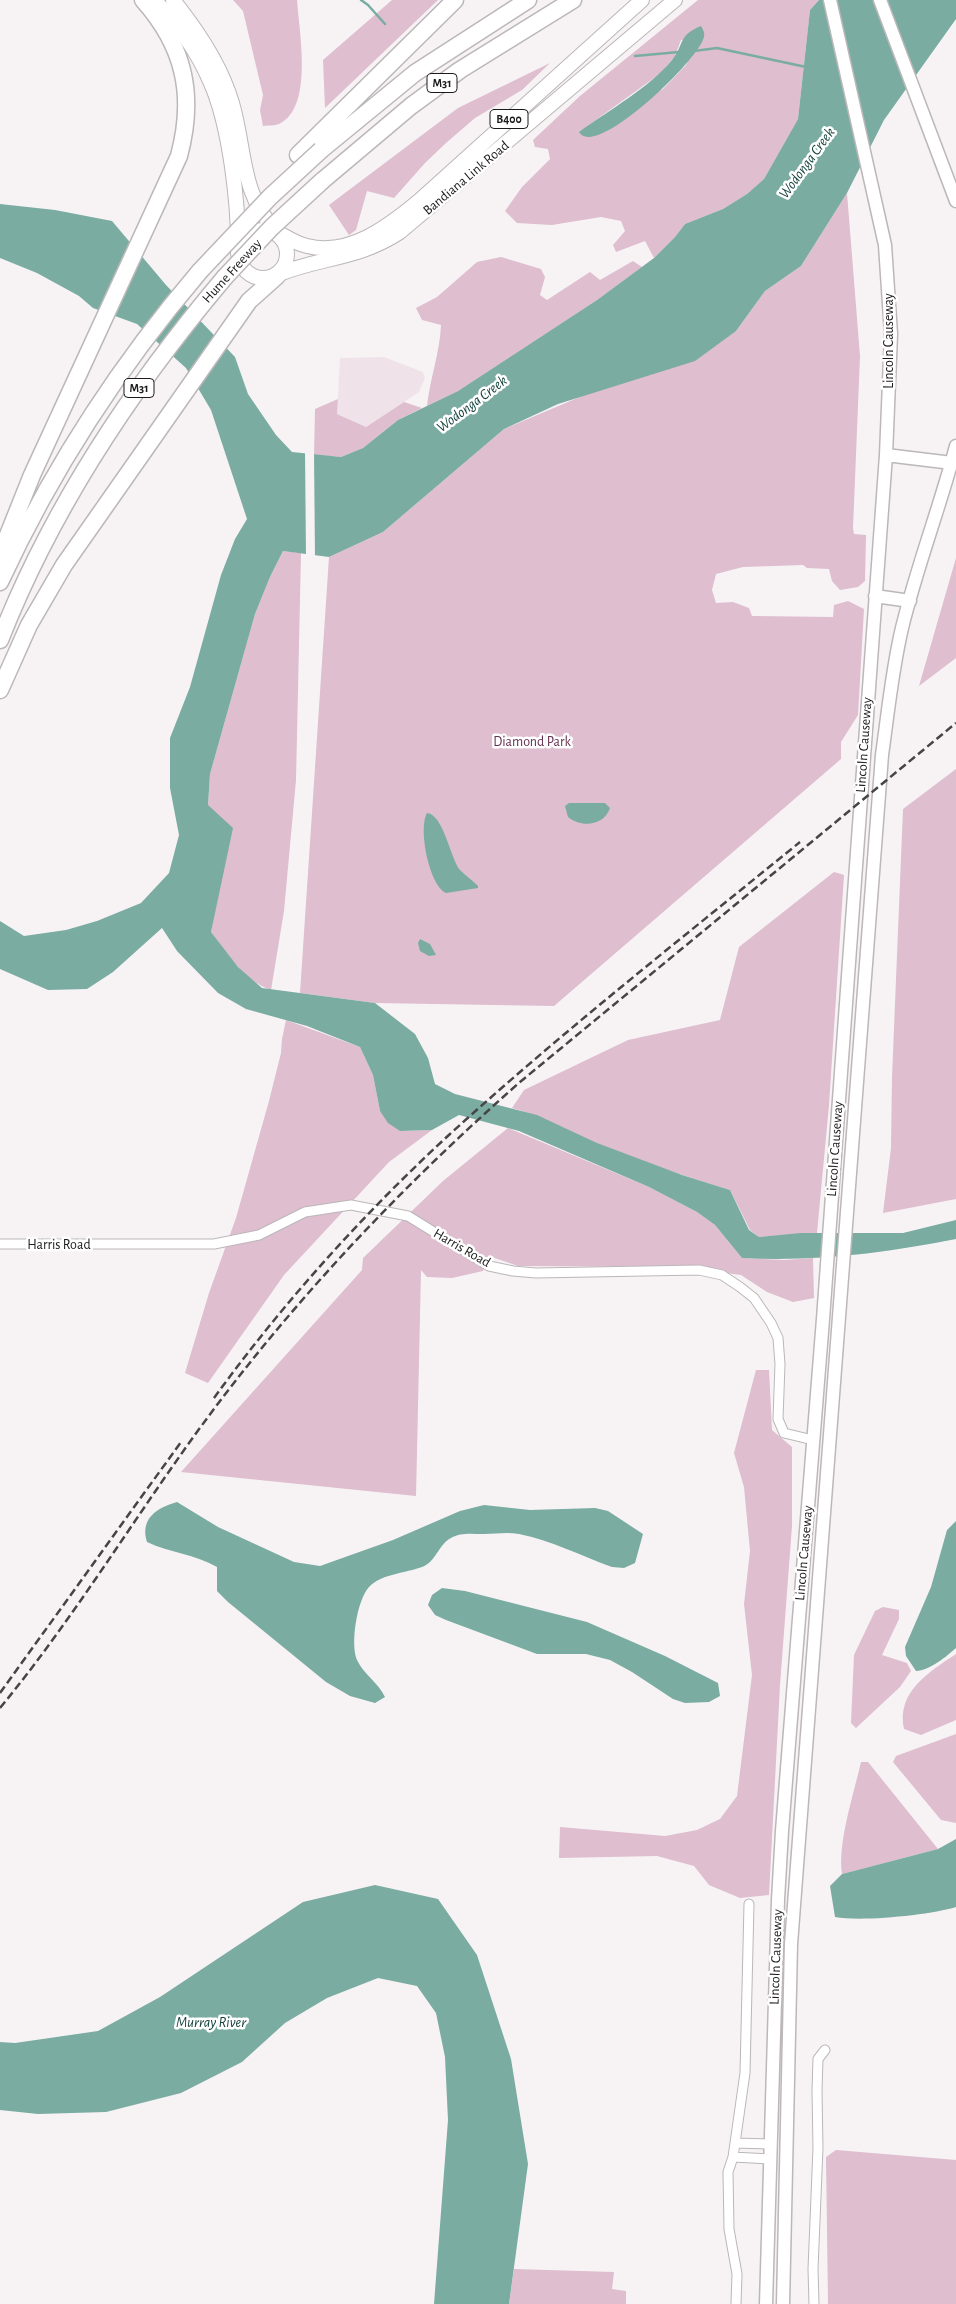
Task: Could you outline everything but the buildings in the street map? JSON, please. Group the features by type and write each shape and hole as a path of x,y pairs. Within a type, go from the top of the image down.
{"highway":[{"path":"0,555 32,475 179,156 187,119 187,95 181,63 171,38 157,16 143,0"},
{"path":"200,271 247,212 298,155 455,0"},
{"name":"Hume Freeway","path":"0,582 47,488 74,443 135,352 200,271 270,197 321,150 416,73 528,0"},
{"name":"Hume Freeway","path":"0,640 32,568 64,507 121,413 190,319 225,277 272,227 322,181 411,106 453,75 573,0"},
{"path":"0,690 29,625 86,531 249,301 278,275"}],"main road":[{"path":"154,0 164,9 190,45 210,81 216,99 226,139 237,213 238,254"},
{"name":"Bandiana Link Road","path":"173,0 209,50 226,85 240,134 252,196 263,217 278,233 305,246 321,248 349,244 381,230 419,201 642,0"},
{"name":"Bandiana Link Road","path":"278,275 300,266 360,253 400,232 675,0"},
{"name":"Lincoln Causeway","path":"766,2304 778,1900 782,1831 836,1140 886,455 891,334 890,291 885,245 830,0"},
{"path":"880,0 956,201"},
{"name":"B400","path":"267,229 278,233 284,242 287,255 285,265 278,275 263,278 250,274 241,265 238,254 241,243 252,233 267,229"},
{"name":"Lincoln Causeway","path":"784,2304 794,1900 882,755 892,678 910,600 956,446"},
{"path":"886,455 952,463"},
{"path":"875,596 910,600"},
{"path":"813,1440 830,1441"},
{"path":"770,2144 788,2151"},
{"path":"770,2159 788,2151"}],"street":[{"name":"Harris Road","path":"0,1244 214,1244 259,1235 305,1212 351,1205 408,1216 489,1266 513,1271 536,1273 699,1270 722,1275 754,1298 772,1323 778,1338 780,1364 778,1419 784,1433 813,1440"},
{"name":"Lincoln Causeway","path":"736,2304 737,2274 730,2229 728,2172 733,2157 745,2074 749,1904"},
{"path":"814,2304 813,2269 818,2148 818,2059 825,2050"},
{"path":"735,2143 770,2144"},
{"path":"733,2157 770,2159"}],"shaded area":[{"path":"384,357 423,372 425,378 419,392 366,427 337,414 340,358"}],"green space":[{"path":"233,0 297,0 302,68 301,86 297,102 290,115 277,125 263,126 260,110 263,95 243,11"},
{"path":"392,0 438,0 325,108 323,60"},
{"path":"698,0 819,0 810,10 798,119 764,179 747,194 723,209 685,224 654,258 645,241 616,252 613,245 625,231 621,221 601,217 552,225 517,223 505,211 522,187 550,159 548,149 535,147 533,140 580,96","holes":["704,38 685,66 663,89 579,132 661,73 675,56 681,40"]},
{"path":"550,63 522,90 475,118 446,143 425,163 394,198 367,191 356,230 349,235 329,205 458,108"},
{"name":"Diamond Park","path":"847,193 860,356 853,528 854,534 866,535 865,581 858,587 840,590 832,581 829,569 807,568 803,565 743,567 716,574 712,590 716,603 733,602 749,608 752,616 833,617 834,605 848,601 864,609 858,715 841,742 841,759 554,1006 375,1003 300,993 329,557 383,532 504,429 736,331 765,291 801,266"},
{"path":"501,257 541,269 545,277 540,295 547,300 590,272 600,280 633,261 642,267 597,300 458,391 427,406 441,325 422,320 416,308 437,297 477,262"},
{"path":"338,399 337,414 366,427 404,402 422,408 398,420 363,448 341,457 314,455 315,409"},
{"path":"283,551 301,553 296,780 284,911 271,990 261,986 244,973 211,932 217,897 208,805 210,774 255,614"},
{"path":"956,558 956,658 919,686"},
{"path":"956,769 956,1199 883,1213 891,1148 892,1077 903,809"},
{"path":"834,872 844,875 829,1105 817,1233 759,1237 750,1230 730,1190 629,1156 544,1119 512,1108 524,1090 628,1040 720,1020 739,947"},
{"path":"286,1020 360,1047 373,1075 380,1111 400,1131 432,1130 389,1162 284,1275 208,1383 185,1373 209,1293 236,1218 269,1101 281,1053"},
{"path":"508,1128 649,1187 697,1212 715,1225 742,1258 784,1260 813,1258 814,1298 793,1302 767,1292 741,1275 681,1267 518,1266 489,1256 483,1271 452,1278 427,1277 421,1270 416,1496 181,1472 362,1270 363,1258 443,1181"},
{"path":"756,1370 769,1370 772,1430 792,1447 792,1526 780,1685 769,1895 740,1898 709,1885 694,1866 657,1856 559,1858 560,1827 665,1836 697,1830 720,1819 737,1796 752,1675 744,1604 750,1551 744,1487 734,1453"},
{"path":"883,1607 899,1610 899,1619 882,1655 907,1663 911,1671 900,1687 856,1728 851,1723 854,1655 875,1611"},
{"path":"956,1654 956,1720 921,1735 904,1729 903,1716 905,1704 910,1694 917,1684 935,1668"},
{"path":"956,1734 956,1823 941,1820 893,1762 896,1756"},
{"path":"861,1762 868,1762 938,1849 842,1874 841,1862 844,1834"},
{"path":"836,2150 956,2160 956,2304 828,2304 826,2157"},
{"path":"514,2269 614,2272 612,2289 626,2291 626,2304 509,2304"}],"water":[{"name":"Wodonga Creek","path":"819,0 956,0 956,19 884,120 847,193 801,266 765,291 736,331 695,361 558,404 504,429 383,532 329,557 283,551 255,614 210,774 208,805 233,828 211,932 238,967 262,988 375,1003 415,1034 428,1058 435,1084 455,1094 537,1115 597,1143 682,1175 730,1190 749,1230 759,1237 801,1233 903,1233 956,1220 956,1239 849,1255 796,1259 742,1258 715,1225 697,1212 649,1187 519,1131 459,1115 432,1130 400,1131 388,1123 380,1111 373,1075 360,1047 307,1026 246,1009 218,993 177,951 162,928 113,972 87,989 48,990 0,969 0,921 24,936 66,930 97,921 141,903 169,873 179,835 170,788 170,738 190,687 221,575 235,539 247,519 211,410 186,368 137,324 93,308 79,296 37,273 0,258 0,204 55,210 112,221 166,285 235,357 248,394 276,435 292,452 341,457 363,448 398,420 458,391 597,300 654,258 685,224 723,209 747,194 764,179 798,119 810,10"},
{"path":"701,26 704,37 698,49 685,65 646,104 605,132 589,137 579,132 652,80 672,60 688,33"},
{"path":"569,803 605,803 610,808 603,819 598,822 585,824 573,821 568,817 565,806"},
{"path":"427,813 438,821 460,870 478,888 446,893 440,888 430,868 427,856 424,831"},
{"path":"420,939 430,944 436,955 429,956 420,951 418,943"},
{"path":"177,1502 218,1527 294,1562 320,1566 393,1540 460,1511 484,1505 530,1510 595,1508 608,1511 643,1534 635,1563 624,1568 612,1567 554,1544 519,1534 463,1534 447,1541 426,1565 380,1579 369,1587 361,1602 356,1622 354,1644 357,1660 385,1697 375,1703 350,1696 326,1682 228,1602 217,1591 217,1567 200,1559 147,1542 145,1534 148,1521 156,1511"},
{"path":"956,1521 956,1648 932,1666 916,1671 906,1656 905,1647 931,1587 947,1530"},
{"path":"442,1588 465,1591 587,1622 665,1656 718,1683 720,1696 709,1702 685,1703 673,1699 610,1660 586,1654 537,1654 446,1620 435,1615 428,1605 432,1595"},
{"path":"956,1839 956,1907 930,1913 896,1917 861,1919 835,1917 830,1886 842,1874 938,1849"},
{"name":"Murray River","path":"375,1885 438,1899 477,1955 511,2059 528,2164 509,2304 434,2304 448,2120 445,2057 436,2013 417,1986 378,1978 327,1998 285,2023 242,2062 181,2093 106,2112 38,2114 0,2110 0,2042 15,2043 98,2031 160,1997 303,1902"}],"pier":[{"path":"305,451 314,452 315,558 306,556"}],"waterway":[{"path":"361,0 385,24"},
{"path":"694,51 717,48 806,67"},
{"path":"635,56 679,52"}],"railway":[{"path":"0,1708 85,1595 220,1401 289,1315 362,1234 439,1156 520,1082 956,723"},
{"path":"214,1398 268,1328 325,1260 418,1164 492,1096 579,1022 800,842"},
{"path":"0,1693 181,1442"}]}
